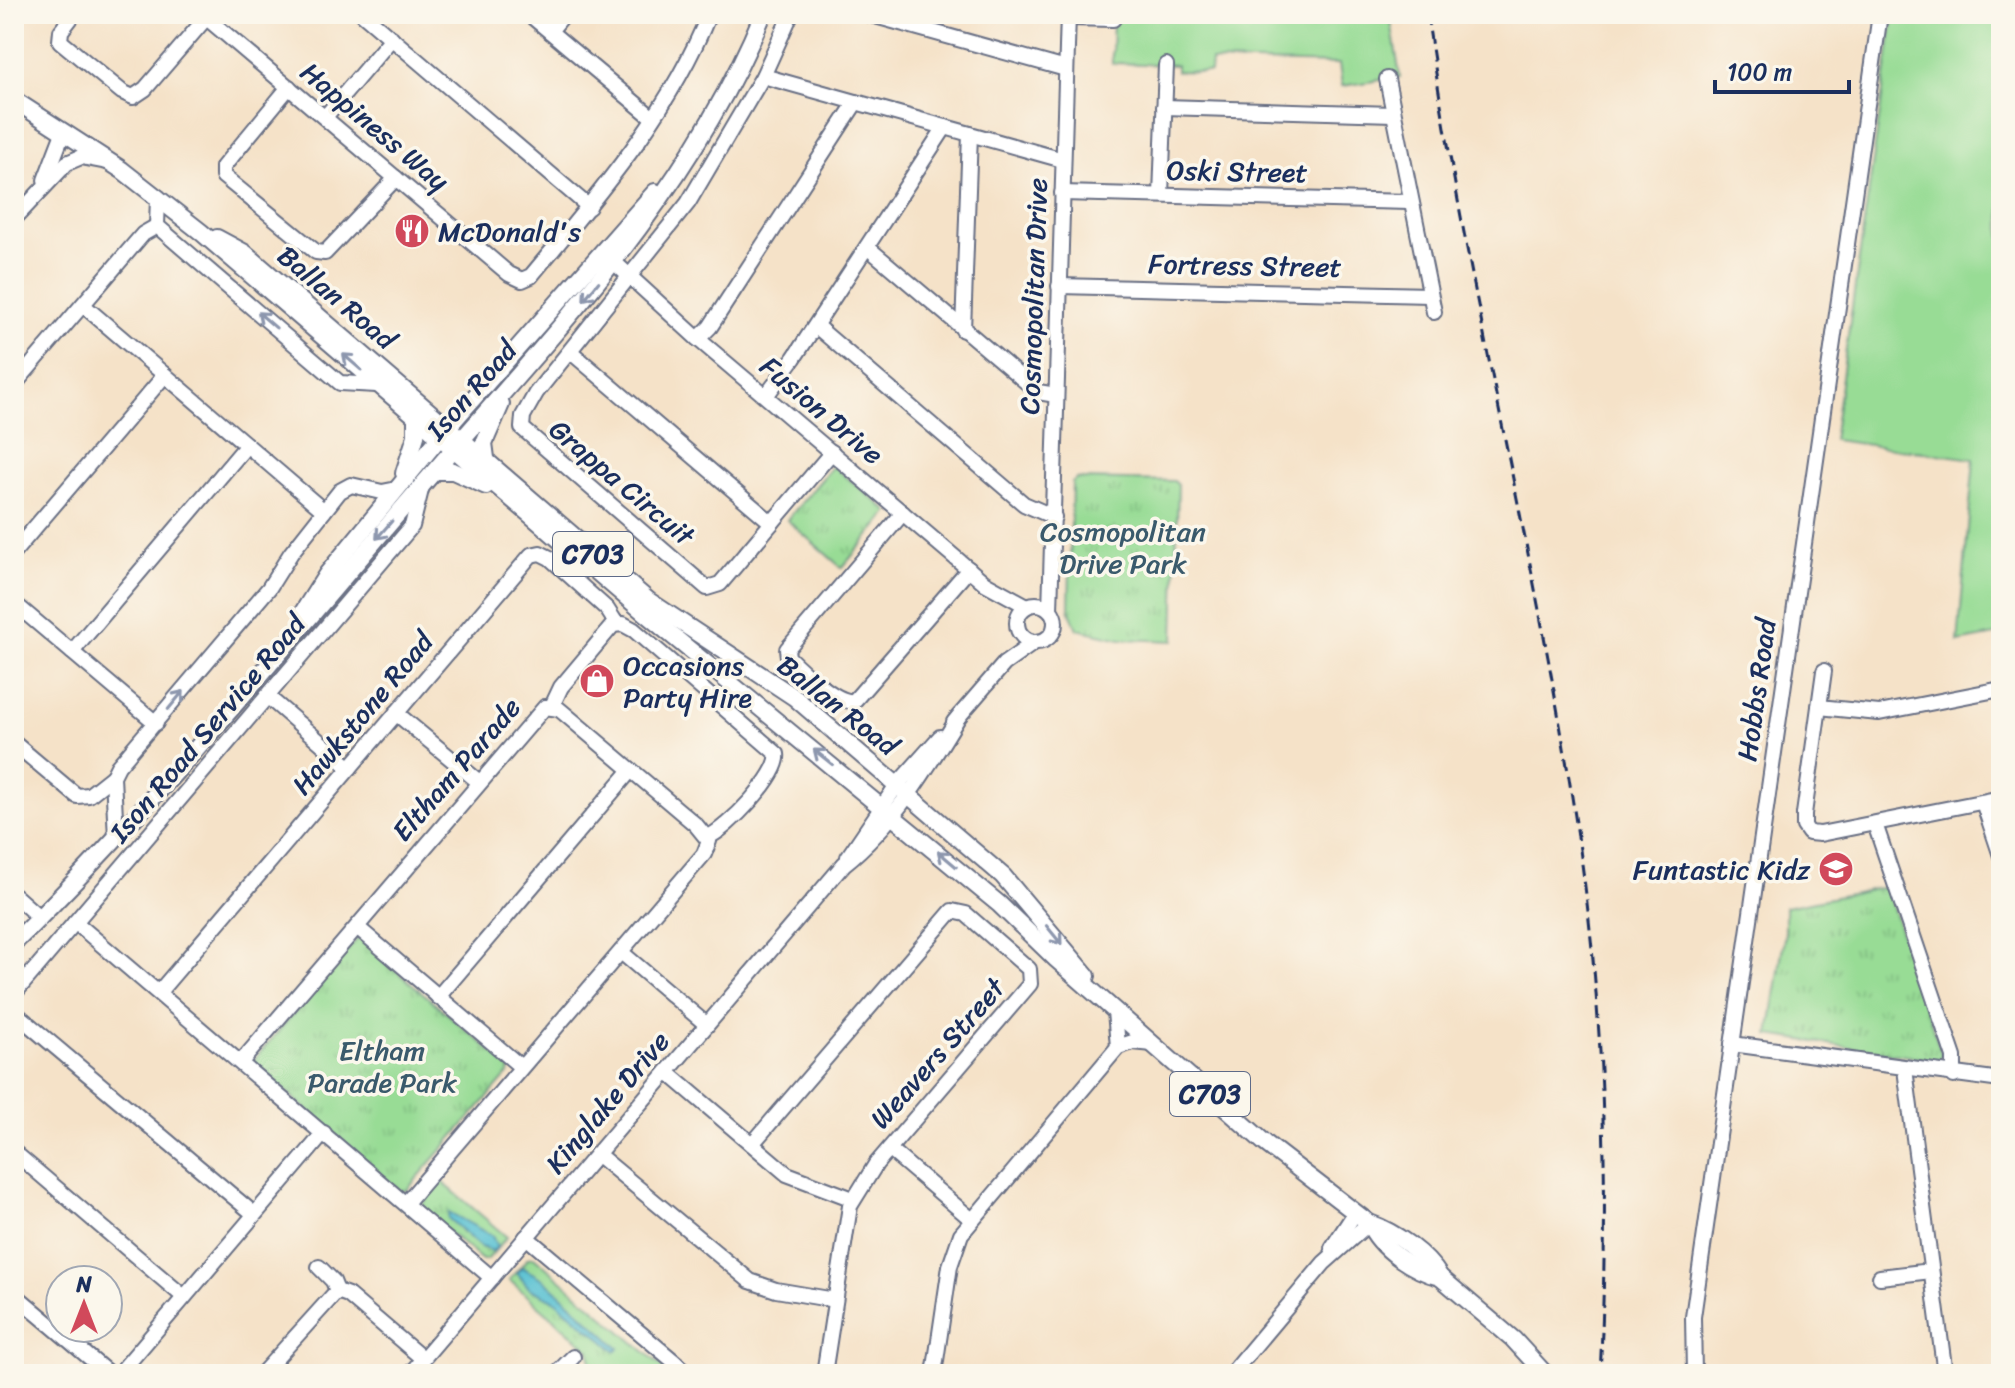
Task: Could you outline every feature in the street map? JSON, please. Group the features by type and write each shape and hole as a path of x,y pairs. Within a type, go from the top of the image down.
{"main road":[{"name":"Ison Road","path":"14,943 116,838 615,263 729,88 763,14"},
{"name":"Ballan Road","path":"14,100 158,197 416,419 444,432"},
{"name":"Ison Road","path":"267,667 327,574 444,432 700,136"},
{"name":"Ballan Road","path":"201,232 245,253 405,388 509,497 889,810 999,904 1265,1143 1369,1223 1375,1237 1423,1273 1440,1277 1513,1339 1545,1374"},
{"path":"593,259 603,257 615,263"},
{"path":"486,458 484,443 514,381"},
{"path":"405,388 448,408 458,409 468,404"},
{"path":"397,489 413,447 416,419"},
{"name":"Ballan Road","path":"458,444 486,458 649,601 794,697 902,789 1030,905 1115,1011"},
{"path":"435,471 453,471 509,497"}],"street":[{"path":"74,14 61,31 60,41 122,92 133,97 145,89 204,16"},
{"path":"363,14 589,207"},
{"path":"529,14 653,118"},
{"path":"550,31 564,14"},
{"name":"Grappa Circuit","path":"791,14 763,76 688,203 536,393 522,421 525,434 707,588 720,584 832,452"},
{"path":"868,14 1066,69"},
{"name":"Hobbs Road","path":"1694,1374 1693,1317 1880,14"},
{"name":"Happiness Way","path":"204,16 509,274 522,280 531,276 626,162 653,118 704,17"},
{"path":"1068,16 1113,19"},
{"name":"Cosmopolitan Drive","path":"889,810 914,764 1004,664 1050,579 1068,16"},
{"path":"325,117 392,38"},
{"path":"1161,195 1166,65"},
{"path":"763,76 1063,160"},
{"path":"1387,79 1434,312"},
{"path":"289,87 223,167 223,176 240,192 316,252 325,253 396,178"},
{"path":"698,339 856,102"},
{"path":"1164,107 1393,114"},
{"path":"766,396 816,326 945,127"},
{"path":"44,184 63,133"},
{"path":"963,330 970,134"},
{"path":"14,219 44,184 75,158 112,164"},
{"name":"Oski Street","path":"1062,193 1410,202"},
{"path":"14,385 143,234 157,226 158,197"},
{"name":"Ballan Road","path":"157,226 340,383 377,385"},
{"path":"867,247 1038,392 1056,395"},
{"name":"Fusion Drive","path":"615,263 698,339 969,569 1030,614 1035,642"},
{"name":"Fortress Street","path":"1059,286 1168,296 1297,300 1430,295"},
{"path":"83,305 324,511"},
{"path":"816,326 1024,504 1054,517"},
{"path":"571,352 772,523"},
{"path":"14,552 165,375"},
{"path":"72,652 247,445"},
{"name":"Ison Road Service Road","path":"116,838 113,776 269,588 324,511 345,486 382,492 397,489"},
{"name":"Ison Road Service Road","path":"14,994 412,526 422,486"},
{"path":"903,513 787,649 788,657 800,668 844,701 854,701 969,569"},
{"name":"Hawkstone Road","path":"159,992 535,553 550,558 607,609 616,623"},
{"path":"14,603 156,723"},
{"path":"1030,614 1055,619 1052,634 1035,642"},
{"path":"406,1203 704,854 708,837 724,829 772,774 778,761 777,754 634,630 616,623 561,687 552,706"},
{"name":"Cosmopolitan Drive","path":"1004,664 1035,642"},
{"path":"1824,671 1804,814 1806,830 1820,834 2001,798"},
{"path":"1819,707 1879,713 2001,689"},
{"path":"267,696 350,768"},
{"name":"Eltham Parade","path":"241,1062 536,715 552,706 708,837"},
{"path":"396,713 479,782"},
{"name":"Cosmopolitan Drive","path":"902,789 934,758 959,716"},
{"path":"14,743 77,796 89,795 113,776"},
{"path":"438,997 631,770"},
{"path":"1983,802 2001,856"},
{"name":"Kinglake Drive","path":"410,1374 844,864 867,846 889,810"},
{"path":"1875,824 1954,1057 1954,1076"},
{"path":"14,895 40,918"},
{"name":"Weavers Street","path":"752,1144 947,916 961,911 1024,963 1032,979 889,1149 853,1199 824,1374"},
{"path":"78,919 112,943 127,966 492,1278"},
{"path":"357,927 521,1067"},
{"path":"621,952 707,1025"},
{"path":"1115,1011 1118,1047"},
{"path":"14,1012 254,1214"},
{"path":"934,1374 954,1250 971,1219 1118,1047 1133,1042 1153,1044"},
{"path":"1732,1044 2001,1080"},
{"path":"1905,1069 1945,1374"},
{"path":"667,1072 787,1174 853,1199"},
{"path":"119,1374 324,1133"},
{"path":"889,1149 971,1219"},
{"path":"14,1152 184,1297"},
{"path":"597,1154 750,1281 776,1290 835,1300"},
{"path":"1231,1374 1324,1263 1355,1213"},
{"path":"1324,1263 1369,1223"},
{"path":"526,1237 689,1374"},
{"path":"319,1267 333,1281 337,1291 348,1295 423,1359"},
{"path":"1880,1277 1931,1271"},
{"path":"262,1374 337,1291"},
{"path":"14,1294 109,1374"},
{"path":"556,1374 573,1357"}],"green space":[{"path":"1113,14 1390,14 1400,77 1342,86 1339,64 1211,61 1210,72 1176,71 1176,65 1112,63"},
{"path":"1894,14 2001,14 2001,634 1958,642 1974,459 1833,440"},
{"path":"833,466 889,512 842,568 787,520"},
{"name":"Cosmopolitan Drive Park","path":"1077,479 1174,481 1178,485 1174,641 1121,639 1077,629 1069,609 1072,483"},
{"path":"1886,887 1942,1055 1939,1061 1769,1035 1785,932 1785,907"},
{"name":"Eltham Parade Park","path":"358,938 509,1066 510,1072 406,1191 399,1190 252,1062"},
{"path":"441,1181 507,1237 487,1260 482,1260 422,1210 422,1204"},
{"path":"534,1257 671,1374 582,1374 591,1364 590,1350 509,1280 528,1258"}],"water":[{"path":"449,1212 492,1236 497,1247 493,1251 480,1247 448,1218"},
{"path":"522,1267 546,1281 619,1348 616,1351 554,1300 530,1289 517,1273"}],"railway":[{"path":"1427,14 1463,227 1547,651 1582,864 1596,991 1603,1118 1604,1246 1600,1374"}],"place":[{"name":"McDonald's","path":"412,231"},
{"name":"Occasions Party Hire","path":"597,681"},
{"name":"Funtastic Kidz","path":"1836,869"}]}
